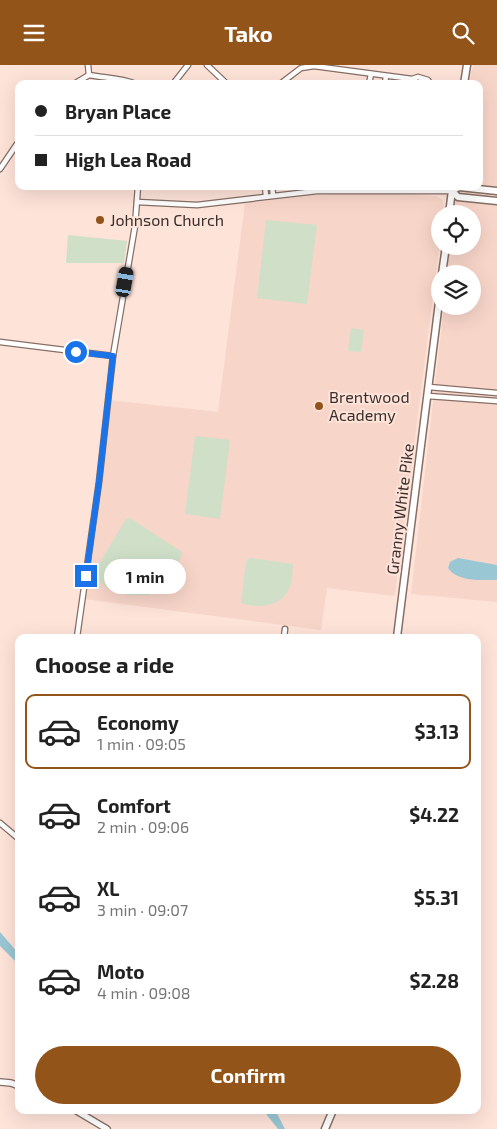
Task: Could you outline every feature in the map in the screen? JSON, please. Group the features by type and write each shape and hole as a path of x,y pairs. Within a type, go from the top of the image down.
{"main road":[{"path":"465,80 467,65"},
{"path":"450,205 452,190"},
{"path":"453,190 458,197 497,201"},
{"path":"483,190 497,191"},
{"name":"Granny White Pike","path":"397,634 438,315"},
{"path":"325,1129 331,1114"}],"street":[{"path":"88,65 89,75"},
{"path":"177,80 188,65"},
{"path":"207,65 223,80"},
{"path":"285,80 301,68 314,65 408,80"},
{"path":"370,80 371,74"},
{"path":"81,80 89,75 125,80"},
{"path":"386,76 386,80"},
{"path":"414,80 418,77 428,80"},
{"path":"0,169 15,147"},
{"path":"77,634 99,482 113,356 135,226 138,190"},
{"path":"265,190 266,196"},
{"path":"272,190 273,195"},
{"path":"137,202 197,205 317,191 384,190"},
{"path":"0,343 113,356"},
{"path":"429,387 497,393"},
{"path":"428,396 497,401"},
{"path":"284,634 285,629"},
{"path":"0,823 15,836"},
{"path":"0,1082 15,1084"},
{"path":"81,1114 107,1129"}],"shaded area":[{"path":"473,65 497,65 497,602 411,594 443,315 481,315 481,265 448,265 449,255 481,255 481,205 455,205 457,190 483,190 483,80 470,80"},
{"name":"Brentwood Academy","path":"365,193 436,196 443,200 444,205 431,205 431,255 438,255 437,265 431,265 431,312 395,596 327,588 321,630 84,599 108,400 218,412 245,203 316,195"}],"green space":[{"path":"266,220 317,225 307,304 257,298"},
{"path":"68,235 127,241 124,263 66,263"},
{"path":"351,328 364,330 361,352 348,351"},
{"path":"195,436 230,440 220,519 185,514"},
{"path":"130,518 182,552 177,570 157,593 128,595 108,589 100,581 97,567 126,519"},
{"path":"250,558 293,564 291,584 283,598 263,606 241,603 246,561"}],"water":[{"path":"458,558 497,565 497,580 470,579 452,573 448,568 450,562"},
{"path":"0,932 15,949 15,961 0,946"},
{"path":"266,1114 277,1114 285,1129 278,1129"}],"place":[{"name":"Johnson Church","path":"100,220"},
{"name":"Brentwood Academy","path":"319,406"}],"route":[{"path":"76,352 113,356 86,576"}]}
